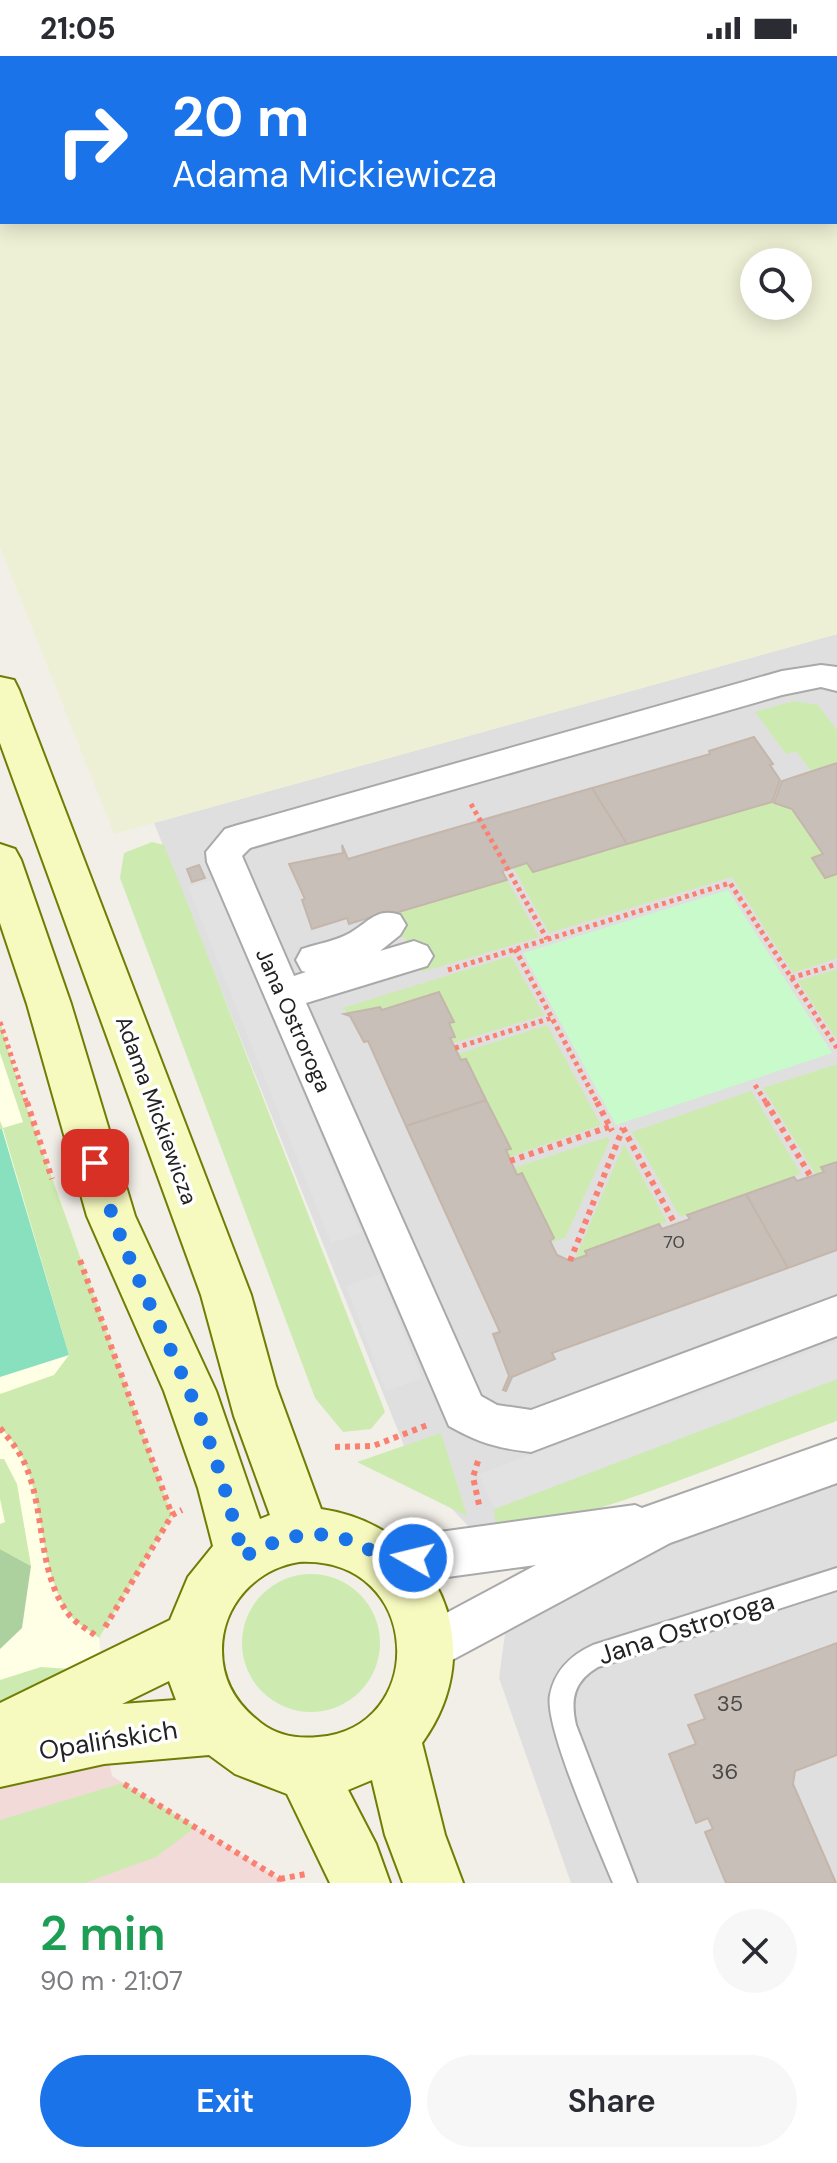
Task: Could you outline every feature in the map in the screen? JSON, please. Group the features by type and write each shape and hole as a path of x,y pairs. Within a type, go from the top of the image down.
{"street":[{"name":"Jana Ostroroga","path":"478,1418 278,982 225,862 224,852 238,838 782,683 821,676 837,679"},
{"name":"Adama Mickiewicza","path":"0,690 226,1295 242,1365 276,1467 304,1533"},
{"path":"0,860 49,1004 111,1216 190,1391 225,1488 243,1557"},
{"path":"278,982 373,938 387,925"},
{"path":"278,982 426,964"},
{"path":"478,1418 531,1431 837,1316"},
{"path":"426,1650 657,1525 837,1461"},
{"path":"389,1562 657,1525"},
{"path":"304,1533 334,1535 364,1544 389,1562 409,1587 418,1607 426,1650 416,1695 390,1733 365,1752 336,1765 305,1768 271,1763 241,1748 217,1725 203,1700 195,1672 195,1638 210,1595 225,1574 243,1557 272,1541 304,1533"},
{"name":"Opalińskich","path":"0,1734 195,1638"},
{"name":"Opalińskich","path":"0,1758 104,1735 217,1725"},
{"path":"390,1733 415,1835 433,1883"},
{"path":"305,1768 355,1865 360,1883"}],"lane":[{"name":"Jana Ostroroga","path":"625,1883 564,1725 559,1700 572,1671 593,1657 837,1579"}],"path":[{"path":"464,793 547,939"},
{"path":"426,964 515,949 730,883 837,1048"},
{"path":"510,1161 610,1129 515,949"},
{"path":"791,978 837,964"},
{"path":"455,1048 551,1018"},
{"path":"0,1022 53,1183"},
{"path":"755,1085 811,1177"},
{"path":"570,1261 623,1128 675,1224"},
{"path":"0,1428 22,1452 53,1585 71,1618 99,1638 172,1515 79,1255"},
{"path":"335,1447 373,1446 478,1418 473,1477 480,1503 477,1521"},
{"path":"112,1776 280,1879 281,1883"}],"shaded area":[{"path":"0,224 837,224 837,634 114,834 0,547"},
{"path":"837,634 837,1419 555,1519 471,1529 413,1468 154,823"},
{"path":"215,879 361,1233 331,1243 188,887"},
{"path":"0,1022 19,1085 172,1515 99,1638 104,1685 0,1734"},
{"path":"380,1274 422,1378 386,1391 346,1286"},
{"path":"837,1342 837,1379 494,1509 479,1474"},
{"path":"837,1461 837,1883 571,1883 499,1678 509,1604"},
{"path":"104,1735 112,1776 280,1879 281,1883 0,1883 0,1758"}],"green space":[{"path":"794,701 818,705 837,730 837,762 811,771 796,751 786,754 755,712"},
{"path":"772,802 792,809 823,854 812,858 825,877 837,874 837,958 793,973 732,877 549,933 513,867 527,863 533,872"},
{"path":"152,842 164,845 385,1412 371,1429 343,1432 315,1398 120,878 124,853"},
{"path":"507,880 539,937 422,972 404,937 397,938 385,916"},
{"path":"728,890 832,1053 616,1125 523,953"},
{"path":"511,956 544,1015 453,1043 450,1038 455,1036 449,1023 454,1021 439,993 382,1010 350,1014 342,1008"},
{"path":"837,969 837,1040 798,981"},
{"path":"0,1022 19,1085 172,1515 99,1638 70,1615 58,1594 27,1468 16,1446 0,1428 0,1394 54,1375 69,1355 3,1129 0,1129 0,1121 3,1128 23,1122 0,1053"},
{"path":"547,1025 601,1125 509,1157 506,1150 510,1148 466,1059 461,1060 458,1054"},
{"path":"837,1064 837,1162 822,1167 824,1172 816,1175 763,1088"},
{"path":"751,1091 801,1174 680,1217 632,1132"},
{"path":"0,1129 69,1355 0,1377"},
{"path":"607,1137 610,1140 565,1238 550,1243 554,1238 522,1173 517,1175 514,1168"},
{"path":"624,1144 667,1222 586,1250 587,1255 575,1259"},
{"path":"837,1379 837,1421 626,1500 497,1535 494,1509"},
{"path":"441,1433 467,1516 357,1462"},
{"path":"0,1459 4,1459 17,1484 31,1566 0,1549 0,1524 5,1522 0,1499"},
{"path":"0,1549 31,1566 22,1628 0,1649"},
{"path":"311,1574 338,1579 360,1594 375,1616 380,1643 375,1670 360,1692 338,1707 311,1712 284,1707 262,1692 247,1670 242,1643 247,1616 262,1594 284,1579"},
{"path":"41,1667 70,1669 0,1703 0,1680"},
{"path":"122,1783 196,1827 156,1857 85,1883 0,1883 0,1820"}],"building":[{"path":"754,737 780,780 772,802 627,844 592,788 710,754 709,751"},
{"path":"837,763 837,874 825,878 812,858 823,854 792,809 774,803 782,781"},
{"path":"592,788 627,844 533,872 527,863 502,871 507,880 385,916 384,913 349,924 347,918 312,929 302,900 305,899 289,864 343,853 342,845 348,859"},
{"path":"199,865 205,878 192,882 187,869"},
{"path":"439,992 454,1022 449,1023 455,1037 450,1038 461,1060 466,1059 486,1100 406,1126 368,1041 364,1042 350,1016 344,1014 380,1007 382,1010"},
{"path":"486,1100 511,1149 506,1150 517,1175 522,1173 554,1238 550,1241 557,1255 570,1261 587,1255 585,1251 659,1224 662,1229 690,1219 687,1215 746,1194 788,1268 552,1353 555,1359 512,1377 506,1391 503,1390 509,1376 493,1334 500,1332 406,1126"},
{"path":"837,1162 837,1250 788,1268 746,1194 794,1177 797,1181 824,1172 821,1167"},
{"path":"837,1643 837,1755 795,1771 793,1784 836,1883 726,1883 705,1832 713,1829 708,1818 696,1823 669,1754 696,1744 688,1725 705,1719 695,1695"}],"route":[{"path":"95,1163 111,1216 190,1391 225,1488 243,1557 272,1541 304,1533 334,1535 364,1544 389,1562 413,1558"}]}
